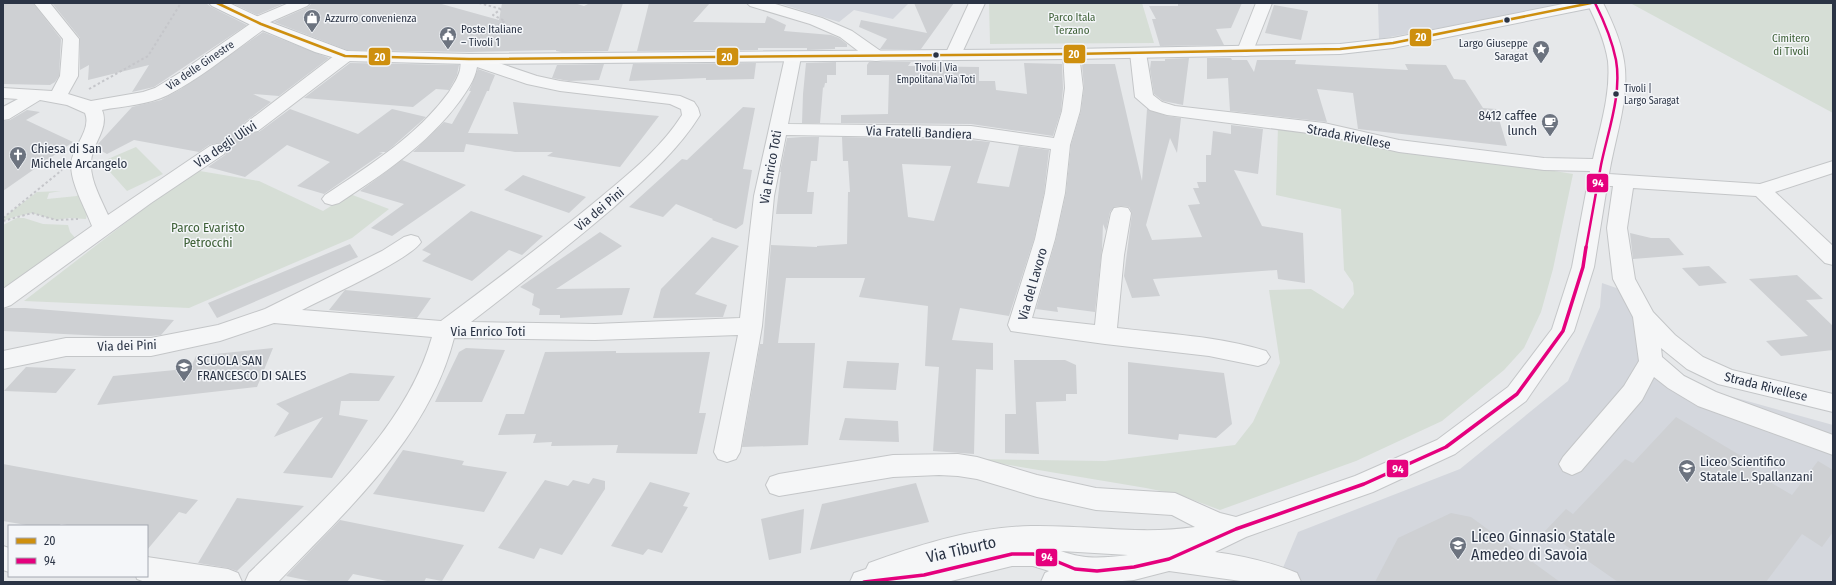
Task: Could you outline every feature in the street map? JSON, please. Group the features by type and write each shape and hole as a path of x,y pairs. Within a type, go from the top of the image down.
{"main road":[{"path":"223,4 259,23 345,56 469,59 793,57 1332,50 1381,45 1591,3"}],"street":[{"path":"42,3 71,39 69,76 64,99"},
{"name":"Via delle Ginestre","path":"3,93 37,95 64,99 89,107 147,97 161,92 187,76 259,23 302,3"},
{"path":"755,3 816,21 846,34 876,56"},
{"path":"953,55 977,3"},
{"path":"1246,51 1264,3"},
{"path":"1168,559 1194,549 1229,532 1364,484 1446,447 1517,394 1563,331 1583,267 1599,172 1616,94 1616,60 1605,23 1595,3"},
{"name":"Strada Rivellese","path":"1138,53 1144,96 1156,106 1173,111 1324,129 1399,146 1599,172 1624,181 1761,190"},
{"name":"Via del Lavoro","path":"1071,54 1074,88 1071,111 1061,145 1045,239 1019,325 1209,347 1258,357"},
{"name":"Via degli Ulivi","path":"252,127 345,56"},
{"name":"Via Enrico Toti","path":"727,452 751,326 764,196 793,57"},
{"path":"332,199 380,167 423,134 446,109 462,85 468,74 469,59"},
{"name":"Via dei Pini","path":"273,315 445,330 569,234 620,191 663,152 692,113 687,105 671,99 560,86 533,80 469,59"},
{"path":"3,115 37,95"},
{"path":"3,300 101,223 82,171 81,164 84,150 96,119 95,112 89,107"},
{"name":"Via Fratelli Bandiera","path":"777,129 921,130 964,132 1061,145"},
{"name":"Via degli Ulivi","path":"101,223 217,150"},
{"path":"1833,167 1761,190 1833,258"},
{"name":"Strada Rivellese","path":"1624,181 1617,228 1624,279 1644,317 1667,341 1695,363 1726,378 1833,403"},
{"path":"1105,336 1113,255 1121,212"},
{"name":"Via dei Pini","path":"3,360 66,347 151,347 220,333 273,315 389,256 411,242"},
{"path":"1572,464 1633,393 1651,362 1644,317"},
{"name":"Via Enrico Toti","path":"259,582 340,498 396,431 413,406 431,374 438,356 445,330 595,332 751,326"},
{"path":"1651,362 1676,382 1707,399 1833,445"},
{"path":"779,485 894,466 939,464 958,465 984,470 1037,486 1096,499 1175,504 1229,532"},
{"path":"1070,573 1174,542 1229,532"},
{"name":"Via Tiburto","path":"850,582 923,558 981,543 1029,538 1075,539 1125,556"},
{"path":"1070,573 1075,539"},
{"path":"864,582 930,574 1012,554 1033,554 1046,557 1070,573"},
{"path":"1125,556 1168,559 1235,568 1278,577 1287,582"},
{"path":"148,570 228,582"}],"path":[{"path":"64,99 148,56 181,3"},
{"path":"469,59 481,35 505,21 493,15 501,8 479,3"},
{"path":"3,218 37,192 84,150"},
{"path":"3,221 32,213 56,220 101,223"}],"shaded area":[{"path":"778,3 909,3 893,19 854,10 839,22"},
{"path":"1378,3 1571,3 1571,4 1379,39"},
{"path":"1602,283 1625,291 1654,332 1663,357 1697,387 1833,425 1833,582 1277,582 1298,532 1460,469 1568,381 1600,307"}],"green space":[{"name":"Parco Itala Terzano","path":"989,3 1142,3 1154,43 990,44"},
{"name":"Cimitero di Tivoli","path":"1635,3 1833,3 1833,113 1632,4"},
{"path":"1278,126 1331,132 1386,149 1476,158 1573,174 1553,269 1541,312 1524,348 1504,370 1442,421 1356,461 1220,510 1180,495 973,459 1105,461 1235,445 1253,422 1280,363 1269,290 1311,289 1343,309 1354,294 1353,283 1344,270 1341,209 1276,195"},
{"path":"136,147 163,174 127,191 101,162"},
{"name":"Parco Evaristo Petrocchi","path":"194,170 259,181 323,211 350,194 389,209 352,238 189,308 24,301"},
{"path":"80,190 88,208 86,219 69,218 56,220 32,213 3,221 3,218 37,192 61,191 49,193 47,199 77,196"},
{"path":"17,218 24,218 43,224 68,225 70,232 77,240 3,295 3,225"}],"building":[{"path":"3,3 33,3 61,39 59,76 55,82 50,85 3,84"},
{"path":"52,3 206,3 247,25 154,87 132,92 149,65 88,80 89,65 80,70 80,38"},
{"path":"285,3 257,15 234,4"},
{"path":"312,3 438,3 499,20 502,3 574,3 584,6 590,3 623,3 608,51 562,52 556,50 469,52 347,50 274,22 308,7"},
{"path":"649,3 710,3 693,22 765,23 767,16 786,25 784,31 831,35 839,38 847,44 847,47 807,50 807,48 758,48 758,50 637,51"},
{"path":"914,3 954,3 921,49 880,49 887,39 859,27 861,20 927,33"},
{"path":"1178,3 1242,3 1231,28 1216,29 1224,45 1160,46 1152,19 1156,19 1149,6 1178,6"},
{"path":"1274,5 1308,11 1301,40 1265,33"},
{"path":"263,32 329,58 279,96 253,94 271,102 245,122 242,127 246,132 259,132 290,109 358,134 392,109 426,117 386,152 379,152 383,153 324,194 297,186 330,162 287,145 245,177 208,167 225,155 227,151 224,145 217,143 209,145 199,152 134,140 107,154 96,148 132,107 161,100 181,89"},
{"path":"1189,58 1183,105 1163,101 1154,94 1150,69 1151,61"},
{"path":"1207,58 1247,60 1254,72 1257,60 1296,60 1295,64 1408,70 1405,64 1446,65 1454,79 1465,80 1483,108 1496,109 1507,146 1358,129 1353,93 1317,89 1327,122 1230,111 1228,78 1207,79"},
{"path":"836,62 836,75 827,75 827,83 825,83 824,88 823,87 820,123 802,123 806,63"},
{"path":"869,62 911,62 908,66 979,67 979,81 995,81 996,90 1027,94 1024,63 1062,64 1063,88 1061,111 1053,136 971,124 841,123 841,115 888,114 889,75 867,75 867,65"},
{"path":"350,63 459,65 457,75 449,90 436,89 413,107 304,98"},
{"path":"756,63 754,79 706,80 706,78 629,81 633,64"},
{"path":"604,64 599,80 569,81 552,78 557,65"},
{"path":"1082,64 1115,64 1142,181 1147,109 1167,116 1181,118 1177,153 1170,138 1146,225 1152,240 1202,237 1188,205 1200,204 1193,188 1199,188 1197,182 1206,182 1206,155 1211,155 1213,131 1231,134 1231,125 1263,129 1258,174 1234,170 1262,226 1303,233 1305,283 1278,279 1277,270 1153,279 1160,296 1132,298 1124,276 1132,213 1129,207 1121,206 1114,207 1110,212 1106,231 1103,224 1102,249 1095,312 1057,307 1058,312 1036,309 1056,239 1066,193 1071,145 1081,111 1084,88"},
{"path":"478,69 495,75 489,91 487,91 468,133 518,134 513,102 659,116 620,167 547,156 553,152 515,152 466,144 464,152 413,152 444,122 452,124 471,91 469,91"},
{"path":"743,107 755,108 743,169 752,170 743,224 736,229 676,204 663,217 629,207 682,159 687,160"},
{"name":"Chiesa di San Michele Arcangelo","path":"27,110 40,112 26,120 73,142 3,191 3,121 10,120"},
{"path":"819,137 817,161 811,161 807,192 814,192 812,214 776,214 780,172 787,138"},
{"path":"842,137 971,140 990,142 977,183 1009,187 1019,146 1049,150 1044,193 1034,239 1009,316 960,308 952,340 993,343 993,370 976,369 974,454 933,451 939,367 925,366 928,306 859,297 865,278 786,278 778,343 815,343 808,445 742,447 760,344 763,344 771,245 817,247 847,244 848,192 850,192 848,161 843,161","holes":["902,164 951,166 934,221 908,217"]},
{"path":"402,160 466,185 392,236 371,228 404,204 360,191"},
{"path":"523,175 586,197 569,213 504,190"},
{"path":"471,211 543,236 522,255 509,250 472,281 422,261 431,254 422,250"},
{"path":"600,232 622,246 556,289 630,288 622,315 560,318 560,315 539,315 540,309 532,305 534,294 520,287"},
{"path":"1630,233 1651,238 1669,238 1684,255 1633,259"},
{"path":"712,237 739,246 695,294 727,305 723,317 653,318 661,289"},
{"path":"350,244 358,257 217,318 208,303"},
{"path":"1709,266 1727,283 1699,286 1682,268"},
{"path":"1797,275 1823,299 1806,300 1833,326 1833,350 1781,356 1766,341 1808,336 1749,279"},
{"path":"345,290 431,298 417,318 329,310"},
{"path":"25,308 174,320 161,335 151,336 104,336 3,331 3,309"},
{"name":"SCUOLA SAN FRANCESCO DI SALES","path":"273,348 257,387 97,405 113,376 175,370 177,367 192,365 196,356"},
{"path":"466,348 505,350 482,402 435,402 459,352"},
{"path":"616,351 616,353 710,352 699,413 706,413 697,454 616,453 618,445 551,446 552,442 533,443 536,434 498,435 506,414 524,414 545,352"},
{"path":"1014,360 1065,360 1076,365 1077,394 1066,394 1066,401 1036,402 1039,454 1005,453 1005,414 1016,414"},
{"path":"847,361 899,363 896,390 843,388"},
{"path":"1128,362 1224,373 1232,424 1216,438 1179,434 1178,440 1128,434"},
{"path":"26,367 76,369 56,393 4,391"},
{"path":"350,373 395,376 379,401 341,401 339,415 368,420 332,478 283,473 323,417 274,437 289,413 276,404"},
{"name":"Liceo Scientifico Statale L. Spallanzani","path":"1676,417 1758,466 1753,472 1792,495 1818,461 1833,470 1833,532 1822,547 1802,534 1766,582 1618,582 1545,531 1566,509 1573,514 1625,459 1633,463"},
{"path":"845,418 898,421 899,442 839,440"},
{"path":"403,450 464,461 462,465 507,472 484,512 373,494"},
{"path":"3,464 198,500 186,514 179,512 148,549 148,525 26,525 3,521"},
{"path":"593,478 605,481 605,489 562,555 540,548 534,559 498,548 545,480 568,486 573,480 589,484"},
{"path":"650,482 690,493 683,506 688,507 662,553 648,549 643,555 611,546"},
{"path":"916,483 929,522 810,550 822,504"},
{"path":"237,498 304,506 237,571 198,563"},
{"path":"804,509 801,553 769,560 761,519"},
{"name":"Liceo Ginnasio Statale Amedeo di Savoia","path":"1451,513 1471,517 1560,582 1375,582 1398,538"},
{"path":"340,520 464,545 442,581 426,578 424,582 392,582 353,574 347,582 315,582 286,576"}],"transit line":[{"name":"20","path":"217,3 261,24 345,56 469,59 1071,54 1340,49 1393,43 1591,3"},
{"name":"94","path":"864,582 924,575 1012,554 1033,554 1046,557 1075,569 1097,571 1134,567 1169,559 1236,529 1364,484 1446,447 1517,394 1563,331 1583,267 1601,165 1616,94 1617,79 1616,60 1605,23 1595,3"}],"place":[{"name":"Azzurro convenienza","path":"312,33"},
{"name":"Poste Italiane – Tivoli 1","path":"448,50"},
{"name":"Tivoli | Via Empolitana Via Toti","path":"936,55"},
{"name":"Largo Giuseppe Saragat","path":"1541,64"},
{"name":"Tivoli | Largo Saragat","path":"1616,94"},
{"name":"8412 caffee lunch","path":"1550,137"},
{"name":"Chiesa di San Michele Arcangelo","path":"18,170"},
{"name":"SCUOLA SAN FRANCESCO DI SALES","path":"184,382"},
{"name":"Liceo Scientifico Statale L. Spallanzani","path":"1687,483"},
{"name":"Liceo Ginnasio Statale Amedeo di Savoia","path":"1458,560"}]}
